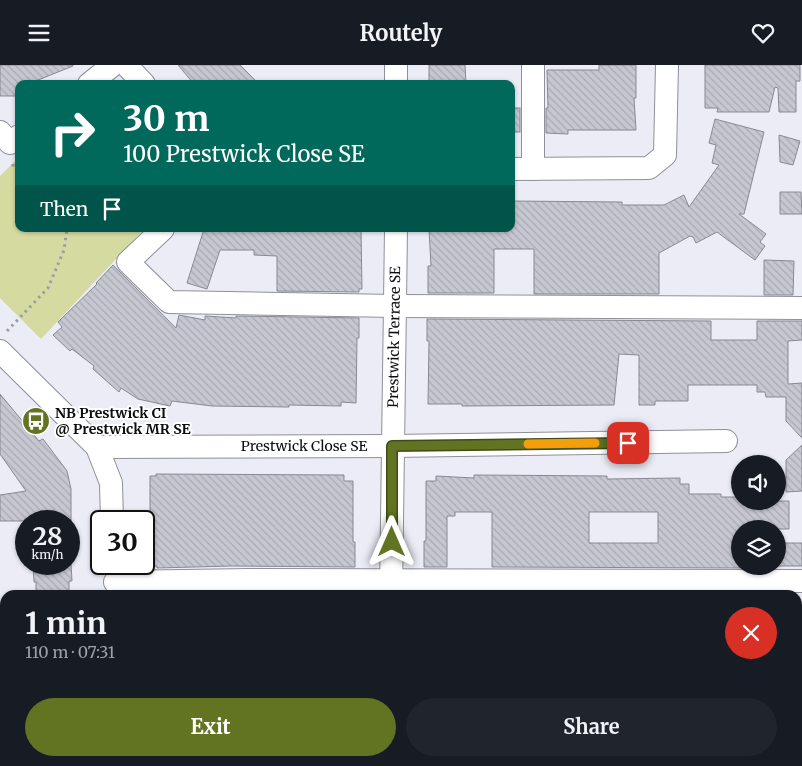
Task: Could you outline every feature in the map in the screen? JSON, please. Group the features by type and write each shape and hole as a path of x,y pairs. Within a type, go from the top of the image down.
{"street":[{"path":"94,80 114,65"},
{"path":"126,65 140,80"},
{"path":"396,65 396,80"},
{"path":"533,65 522,169 649,168 665,155 667,65"},
{"path":"0,132 10,143 15,139"},
{"path":"160,232 128,262 168,302 394,306 802,308"},
{"name":"Prestwick Terrace SE","path":"392,446 396,232"},
{"path":"3,342 97,447 111,483 112,510"},
{"name":"Prestwick Close SE","path":"97,447 392,446 726,441"},
{"path":"391,588 392,446"},
{"path":"114,580 250,588 391,588 802,581"}],"path":[{"path":"3,342 48,288 64,250 67,232"}],"green space":[{"path":"15,161 15,232 141,232 41,339 0,298 0,176"}],"building":[{"path":"0,65 73,65 38,80 15,80 15,96 0,96"},
{"path":"178,65 240,65 255,80 191,80"},
{"path":"429,65 465,65 466,80 429,80"},
{"path":"599,65 636,65 636,98 634,98 636,130 568,130 568,134 546,133 546,108 548,108 547,70 599,70"},
{"path":"705,65 800,65 800,81 796,81 796,112 779,112 778,88 775,87 769,112 717,112 718,108 705,108"},
{"path":"515,108 520,108 520,132 515,132"},
{"path":"715,119 764,132 744,214 739,214 766,234 760,242 765,246 755,260 717,232 696,243 693,237 690,236 659,253 659,294 534,294 534,249 494,249 494,293 428,293 428,266 431,266 429,232 515,232 515,201 622,202 622,205 664,205 684,195 689,207 719,165 712,163 716,145 709,143"},
{"path":"779,135 800,141 793,165 780,162"},
{"path":"780,192 801,192 802,214 780,214"},
{"path":"203,232 361,232 362,289 359,289 359,292 277,291 277,256 254,255 254,250 220,250 207,289 187,283"},
{"path":"764,260 794,261 793,295 764,295"},
{"path":"113,265 176,328 179,315 205,320 205,316 236,318 236,316 359,318 356,403 341,402 341,406 289,405 289,407 212,406 172,401 170,406 138,399 121,388 119,392 93,369 94,366 72,349 70,351 53,335 62,327 58,322 97,284"},
{"path":"427,319 711,321 711,340 757,340 757,321 802,321 802,340 788,341 788,384 802,383 802,438 786,421 786,397 766,397 765,392 757,392 757,385 688,385 688,401 655,401 655,405 639,405 639,355 619,354 614,405 462,406 462,404 428,404 429,341 427,341"},
{"path":"0,394 39,441 43,439 67,471 71,489 71,510 15,510 15,521 0,521 0,495 26,491 0,454"},
{"path":"802,445 802,491 786,492 786,460"},
{"path":"156,474 344,475 344,481 353,481 355,567 231,566 157,568 155,566 155,510 150,510 150,476 156,476"},
{"path":"474,475 607,476 607,479 680,478 680,484 689,484 689,494 721,494 721,497 731,497 731,510 786,510 786,501 789,501 789,529 786,529 786,520 731,520 731,568 492,567 492,512 455,512 455,516 447,516 447,567 424,567 426,481 436,481 436,476 474,478","holes":["589,512 658,512 658,543 589,543"]},
{"path":"786,543 802,543 802,566 786,566"},
{"path":"34,575 72,575 72,581 69,581 69,590 36,590 36,582 34,582"}],"slow traffic":[{"path":"528,444 595,443"}],"place":[{"name":"NB Prestwick CI @ Prestwick MR SE","path":"36,421"}],"route":[{"path":"392,542 392,446 628,443"}]}
